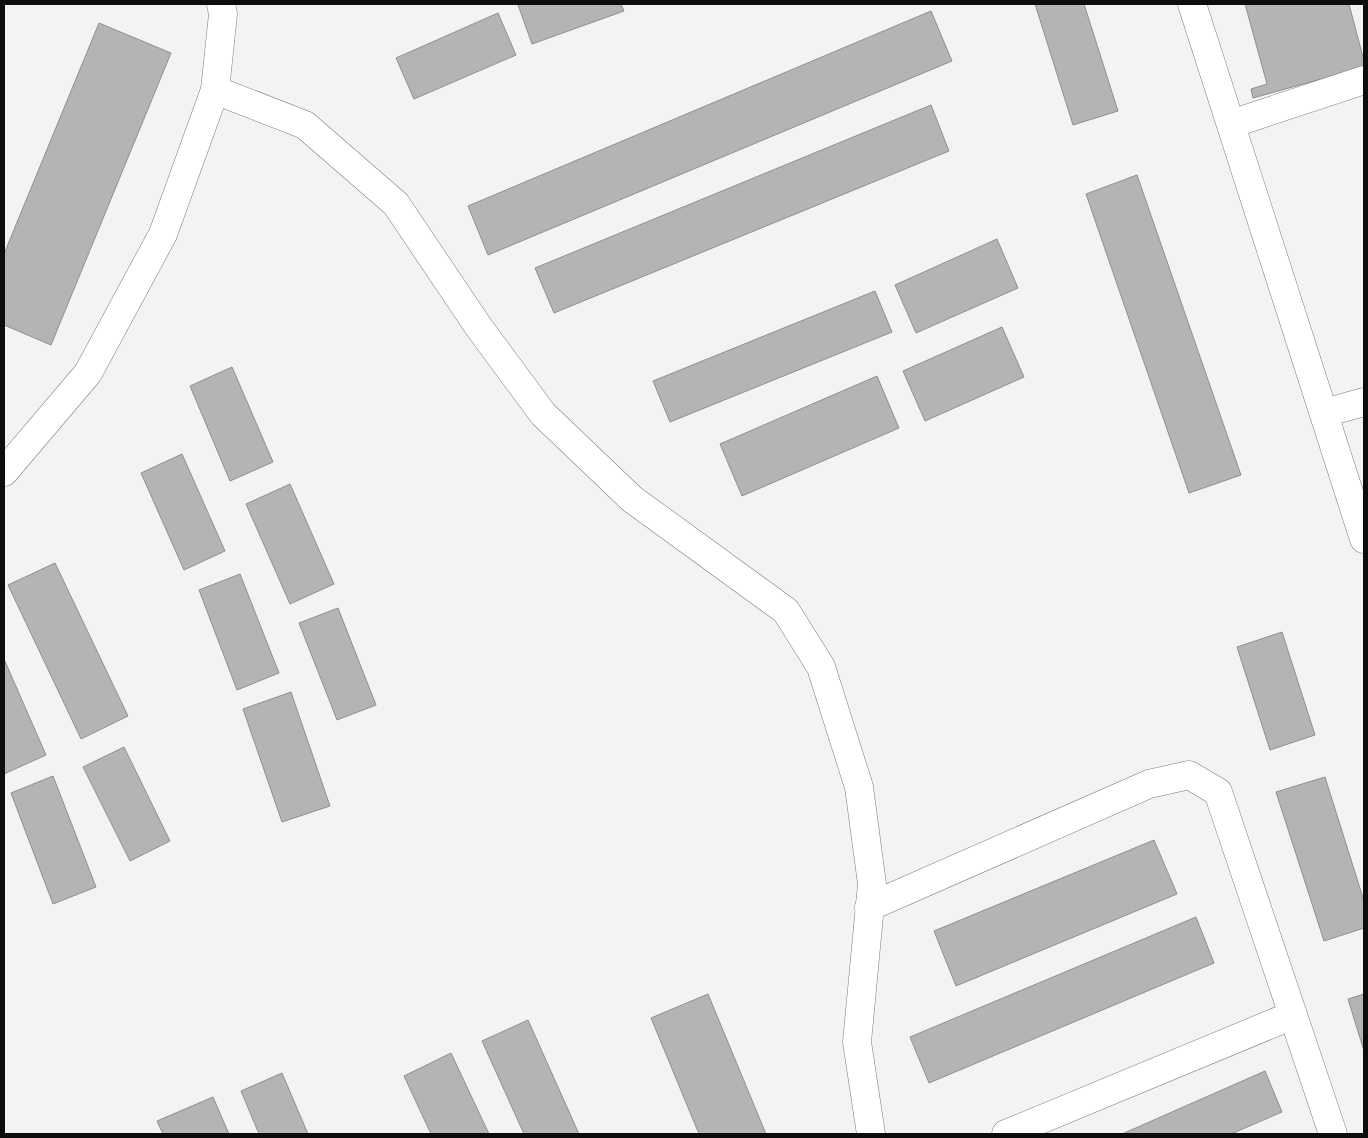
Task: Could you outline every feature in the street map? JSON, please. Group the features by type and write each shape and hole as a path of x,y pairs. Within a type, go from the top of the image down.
{"street":[{"path":"4,472 88,374 163,234 215,90 223,14 222,4"},
{"path":"1192,4 1324,413 1354,473 1364,539"},
{"path":"1231,124 1364,80"},
{"path":"215,90 305,125 396,204 478,326 543,414 632,499 786,611 821,667 859,787 872,884 857,1042 871,1134"},
{"path":"1324,413 1364,402"},
{"path":"869,907 1149,784 1189,775 1218,792 1332,1134"},
{"path":"1006,1134 1293,1015"}],"building":[{"path":"621,4 624,11 532,44 518,5"},
{"path":"1035,4 1084,4 1118,111 1073,125"},
{"path":"1245,4 1349,4 1364,67 1253,98 1251,89 1267,84"},
{"path":"931,11 952,61 488,255 468,206"},
{"path":"498,13 516,55 414,99 396,58"},
{"path":"99,23 171,53 51,345 4,325 4,254"},
{"path":"931,105 949,151 554,313 535,268"},
{"path":"1137,175 1241,475 1189,493 1086,194"},
{"path":"997,239 1018,288 916,333 895,285"},
{"path":"875,291 892,332 670,422 653,381"},
{"path":"1002,327 1024,377 925,421 903,371"},
{"path":"232,367 273,462 230,481 190,386"},
{"path":"877,376 899,428 742,496 720,444"},
{"path":"182,454 225,551 184,570 141,473"},
{"path":"290,484 334,584 290,604 246,504"},
{"path":"55,563 128,716 81,739 8,585"},
{"path":"240,574 279,673 237,690 199,590"},
{"path":"338,608 376,705 337,720 299,623"},
{"path":"1282,632 1315,735 1270,750 1237,647"},
{"path":"4,659 46,755 4,774"},
{"path":"291,692 330,806 282,822 243,709"},
{"path":"124,747 170,841 130,861 83,767"},
{"path":"53,776 96,887 53,904 11,793"},
{"path":"1325,777 1364,901 1364,928 1324,941 1276,792"},
{"path":"1154,840 1177,894 956,986 934,931"},
{"path":"1196,917 1214,963 929,1083 910,1037"},
{"path":"708,994 766,1134 699,1134 651,1018"},
{"path":"1364,994 1364,1051 1348,999"},
{"path":"528,1020 579,1134 524,1134 482,1041"},
{"path":"451,1053 489,1134 431,1134 404,1076"},
{"path":"1265,1071 1282,1112 1231,1134 1122,1134"},
{"path":"282,1073 308,1134 259,1134 241,1091"},
{"path":"213,1097 229,1134 163,1134 157,1121"}]}
